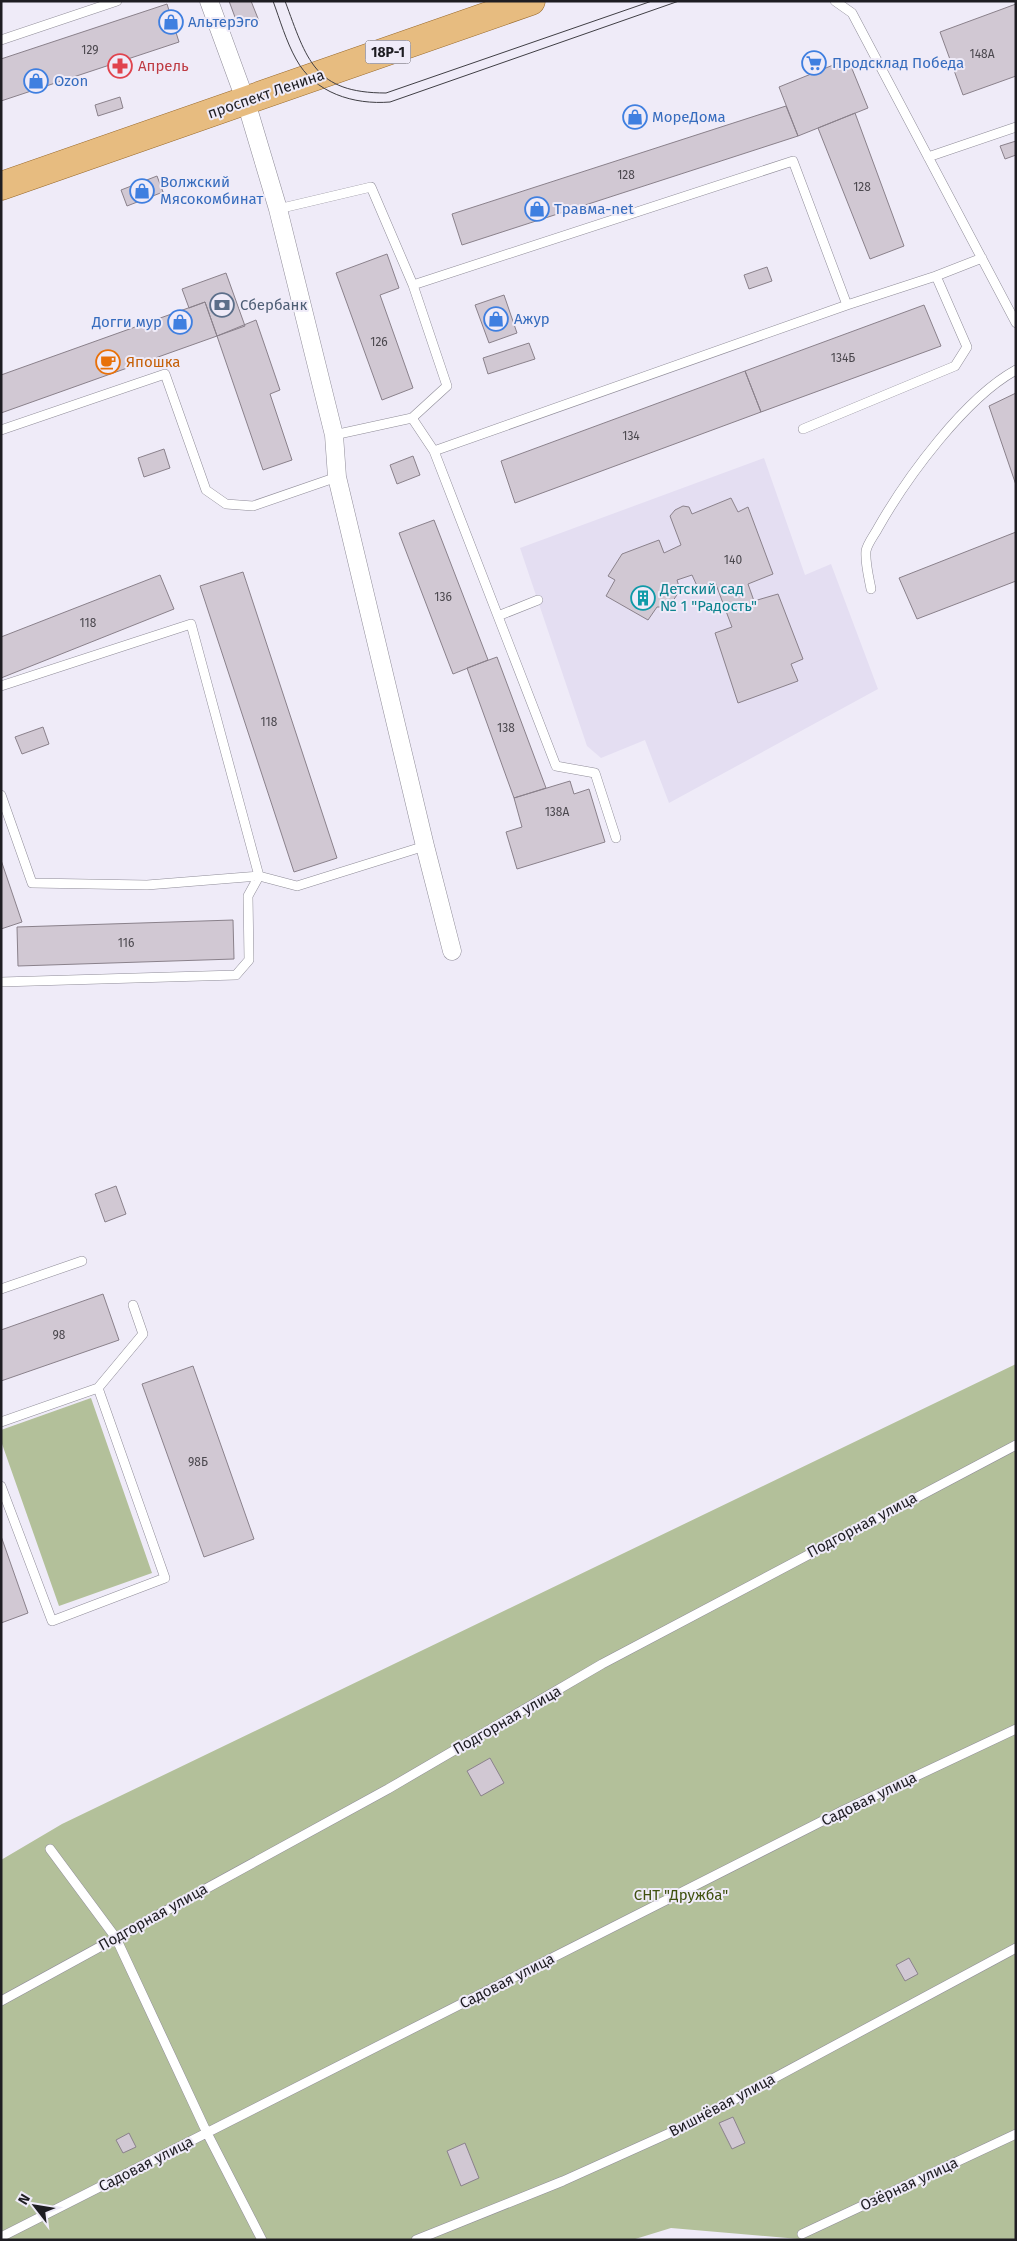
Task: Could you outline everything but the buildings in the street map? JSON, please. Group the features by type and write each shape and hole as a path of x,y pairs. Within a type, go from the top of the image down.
{"main road":[{"name":"проспект Ленина","path":"1,186 531,1"}],"street":[{"path":"210,1 246,102 278,209 334,435 338,477 425,846 452,951"}],"lane":[{"path":"1,40 117,1"},
{"path":"835,1 852,13 1016,323"},
{"path":"928,157 1016,127"},
{"path":"413,285 793,161 847,305"},
{"path":"278,209 371,187 413,285 447,386 412,418 334,435"},
{"path":"434,451 847,305 936,276 982,258"},
{"path":"803,429 955,366 967,347 936,276"},
{"path":"871,589 866,550 885,515 918,465 958,420 999,379 1016,370"},
{"path":"1,430 165,374 206,490 226,504 253,506 338,477"},
{"path":"412,418 434,451 556,766 594,773 616,838"},
{"path":"498,616 538,600"},
{"path":"1,686 191,624 259,876 248,896 249,960 236,975 1,982"},
{"path":"1,795 32,883 147,885 259,876 297,886 425,846"},
{"path":"1,1289 82,1261"},
{"path":"1,1422 98,1388 143,1334 133,1305"},
{"path":"1,1486 52,1621 166,1578 98,1388"},
{"name":"Подгорная улица","path":"1,2001 388,1789 602,1664 1016,1445"},
{"name":"Садовая улица","path":"1,2237 844,1810 1016,1729"},
{"path":"50,1848 116,1938 207,2133 262,2240"},
{"name":"Вишнёвая улица","path":"416,2240 563,2181 683,2127 1016,1948"},
{"name":"Озёрная улица","path":"802,2234 1016,2134"}],"shaded area":[{"path":"764,458 805,575 831,564 878,689 669,803 645,740 601,758 587,746 520,548"}],"green space":[{"name":"СНТ \"Дружба\"","path":"1016,1364 1016,2240 810,2240 671,2228 632,2240 1,2240 1,1860 62,1824"},
{"path":"91,1398 152,1573 59,1606 1,1441 1,1430"}],"tram line":[{"path":"273,1 292,52 304,71 313,80 324,88 349,99 376,102 390,102 679,1"},
{"path":"285,1 300,40 317,69 328,79 343,87 386,93 652,1"}],"place":[{"name":"АльтерЭго","path":"171,22"},
{"name":"Продсклад Победа","path":"814,63"},
{"name":"Апрель","path":"120,66"},
{"name":"Ozon","path":"36,81"},
{"name":"МореДома","path":"635,117"},
{"name":"Волжский Мясокомбинат","path":"142,191"},
{"name":"Травма-net","path":"537,209"},
{"name":"Сбербанк","path":"222,305"},
{"name":"Ажур","path":"496,319"},
{"name":"Догги мур","path":"180,322"},
{"name":"Япошка","path":"108,362"},
{"name":"Детский сад № 1 \"Радость\"","path":"643,598"}]}
